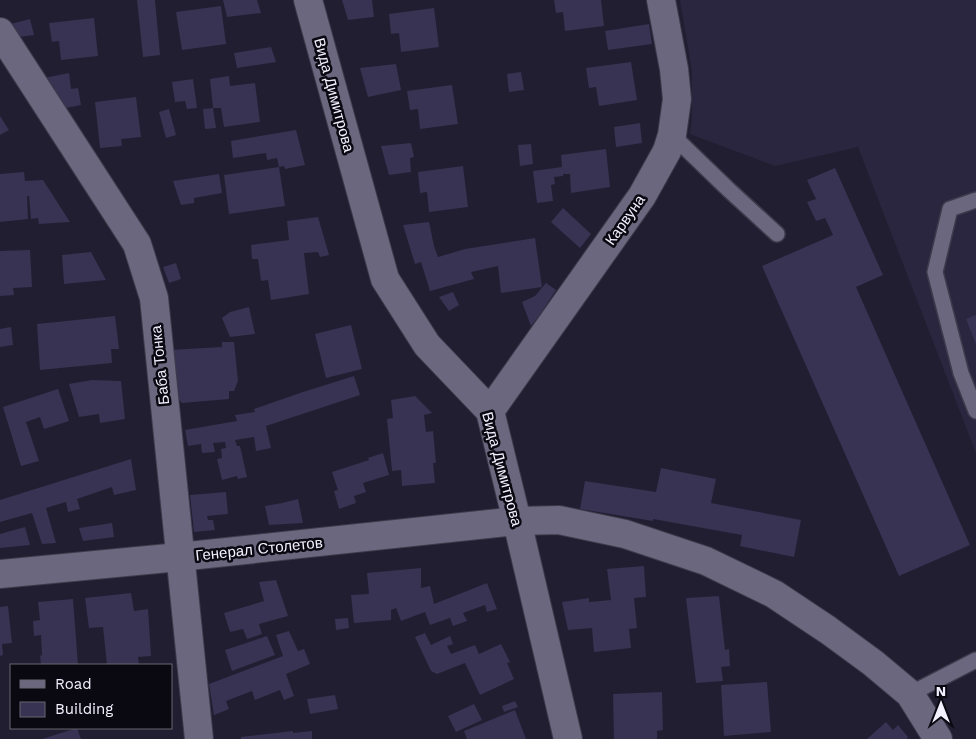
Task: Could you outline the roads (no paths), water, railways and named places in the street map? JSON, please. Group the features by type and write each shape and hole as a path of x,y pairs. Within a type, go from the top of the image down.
{"street":[{"name":"Вида Димитрова","path":"308,0 385,279 426,345 490,411 568,739"},
{"name":"Карвуна","path":"490,411 642,196 667,151 672,135 677,99 674,69 661,0"},
{"name":"Баба Тонка","path":"0,32 138,244 154,298 199,739"},
{"name":"Генерал Столетов","path":"0,574 517,521 559,520 625,534 706,561 774,594 873,663 910,694 938,739"}],"lane":[{"path":"672,135 777,234"},
{"path":"976,200 950,209 935,272 961,373 976,411"},
{"path":"910,694 976,660"}]}
